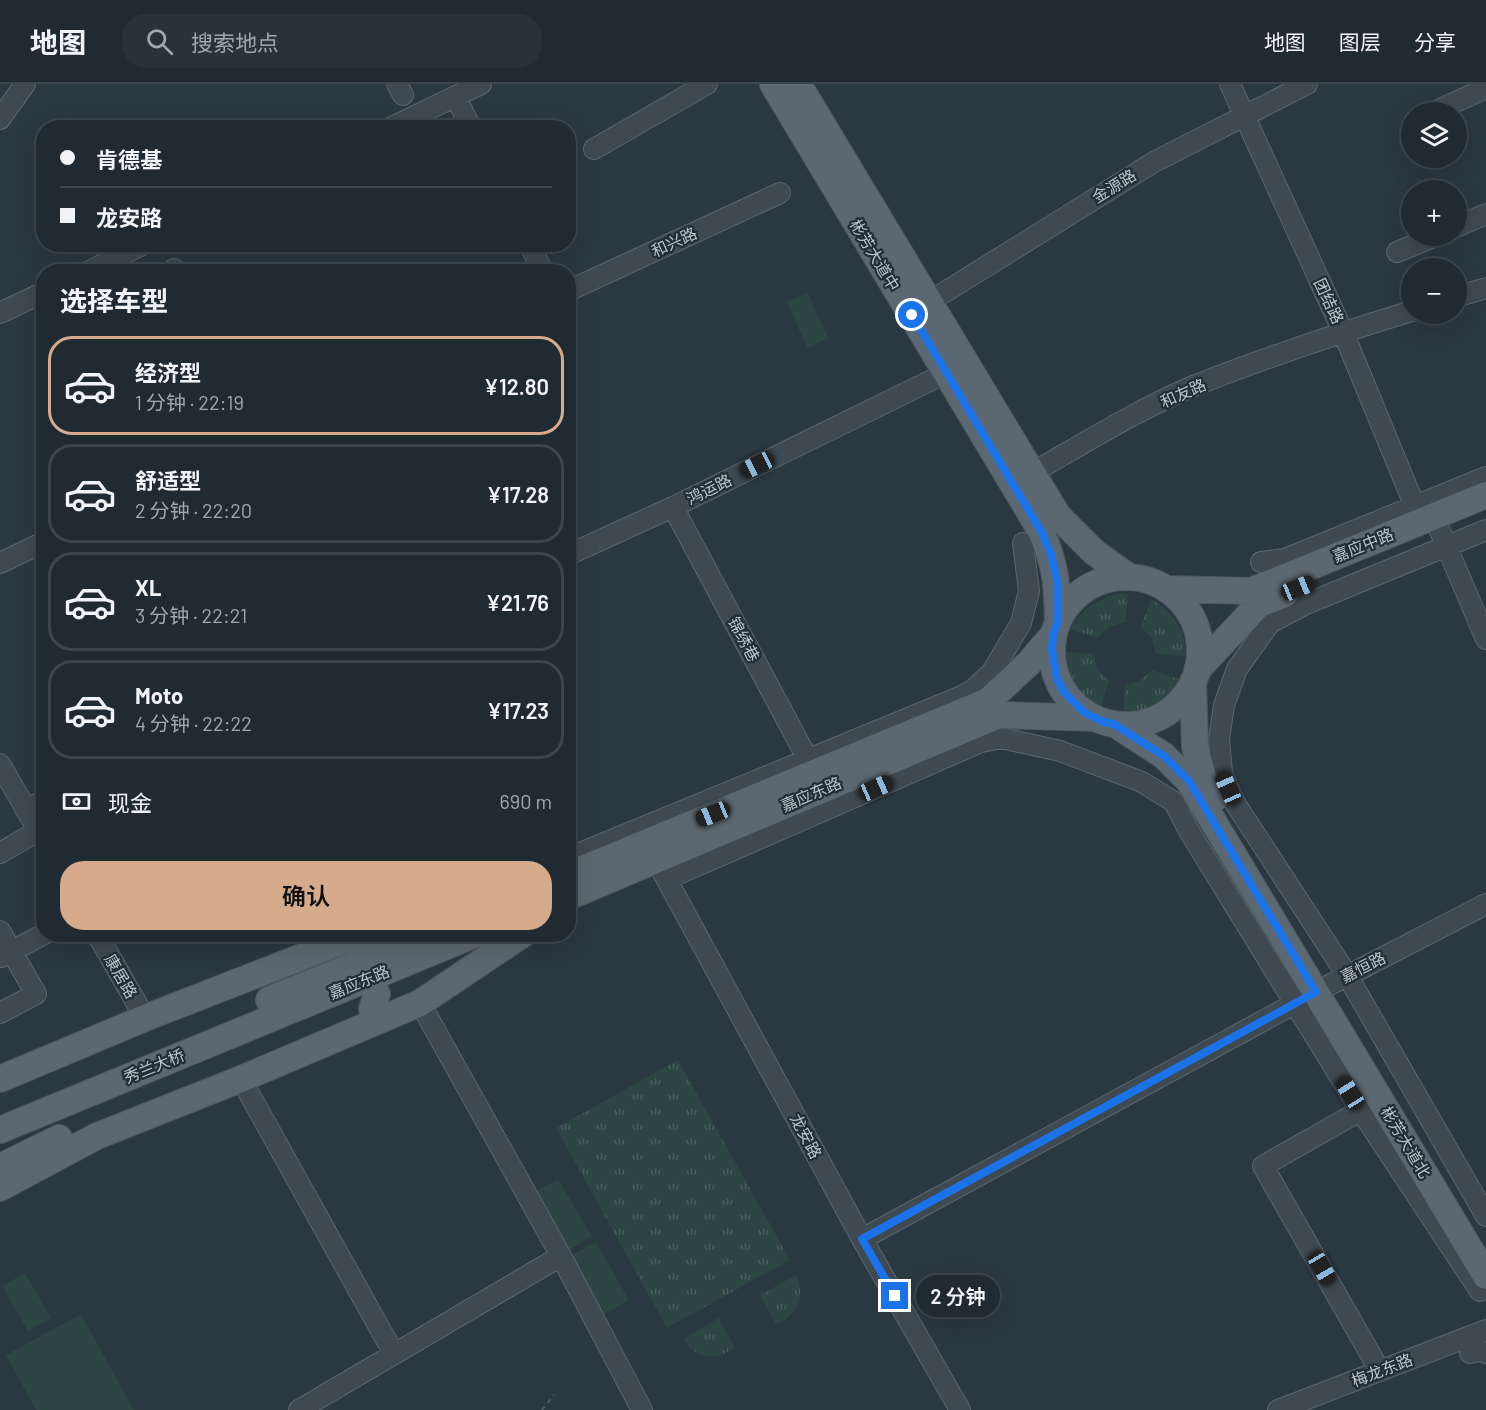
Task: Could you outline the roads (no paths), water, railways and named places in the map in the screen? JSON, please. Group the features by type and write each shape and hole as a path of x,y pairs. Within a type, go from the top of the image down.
{"main road":[{"name":"彬芳大道中","path":"773,84 1041,531 1051,554 1057,580 1056,628"},
{"name":"彬芳大道中","path":"798,84 1058,516 1094,552 1129,577"},
{"name":"嘉应中路","path":"1166,589 1251,591 1436,533 1486,495"},
{"name":"嘉应中路","path":"1195,676 1259,604 1486,513"},
{"path":"1129,577 1142,579 1166,589 1181,602 1192,618 1199,643 1195,676 1177,704 1160,716 1141,723 1104,721 1073,704 1057,679 1052,650 1056,628 1066,608 1088,588 1101,581 1129,577"},
{"name":"嘉应东路","path":"576,871 812,766 988,701 1029,663 1056,628"},
{"name":"彬芳大道北","path":"1195,676 1195,747 1203,777 1321,989 1370,1105 1483,1283"},
{"name":"嘉应东路","path":"576,894 598,885 662,869 999,715 1104,721"},
{"name":"彬芳大道北","path":"1104,721 1164,756 1189,781 1486,1244"},
{"path":"576,899 598,885"},
{"path":"0,1078 145,1018 342,942"},
{"path":"360,942 367,970 377,994 372,1009"},
{"name":"嘉应东路","path":"367,970 415,942"},
{"name":"嘉应东路","path":"304,995 367,970 452,942"},
{"path":"0,1167 91,1124 415,993 487,942"},
{"path":"0,1188 97,1136 241,1079 420,1003 511,942"},
{"name":"秀兰大桥","path":"0,1130 115,1074 304,995"},
{"name":"秀兰大桥","path":"0,1113 115,1074"}],"street":[{"path":"0,119 25,84"},
{"path":"406,120 481,84"},
{"path":"594,149 707,84"},
{"name":"团结路","path":"1230,84 1486,639"},
{"name":"金源路","path":"929,302 1154,162 1306,84"},
{"path":"1456,102 1486,88"},
{"path":"455,96 467,120"},
{"name":"和兴路","path":"576,287 780,193"},
{"path":"1467,222 1486,214"},
{"path":"1397,252 1412,246"},
{"path":"103,264 128,252"},
{"path":"1467,294 1486,288"},
{"path":"0,313 36,296"},
{"name":"和友路","path":"1032,474 1120,422 1195,386 1343,332 1401,314"},
{"name":"鸿运路","path":"576,551 673,507 946,373"},
{"path":"1261,562 1285,559 1486,477"},
{"name":"锦绣巷","path":"673,507 812,766"},
{"path":"1321,989 1222,773 1219,739 1224,705 1237,669 1270,623 1436,533 1486,530"},
{"path":"576,855 812,766 974,689 992,672 1021,623 1029,591 1023,543"},
{"path":"0,563 36,546"},
{"path":"662,869 981,742 1001,738 1060,751 1142,782 1174,802 1189,831 1321,989 1486,1216"},
{"path":"0,764 36,828"},
{"path":"25,809 36,804"},
{"path":"0,853 36,838"},
{"name":"龙安路","path":"662,869 862,1239 960,1410"},
{"name":"嘉恒路","path":"862,1239 1321,989 1486,904"},
{"path":"0,931 6,954 36,994 0,1013"},
{"path":"6,954 36,938"},
{"name":"康居路","path":"102,942 145,1018"},
{"path":"420,1003 561,1256 642,1410"},
{"path":"241,1079 394,1354"},
{"path":"1370,1105 1263,1166 1380,1371"},
{"path":"299,1410 561,1256"},
{"name":"梅龙东路","path":"1278,1410 1486,1330"}]}
